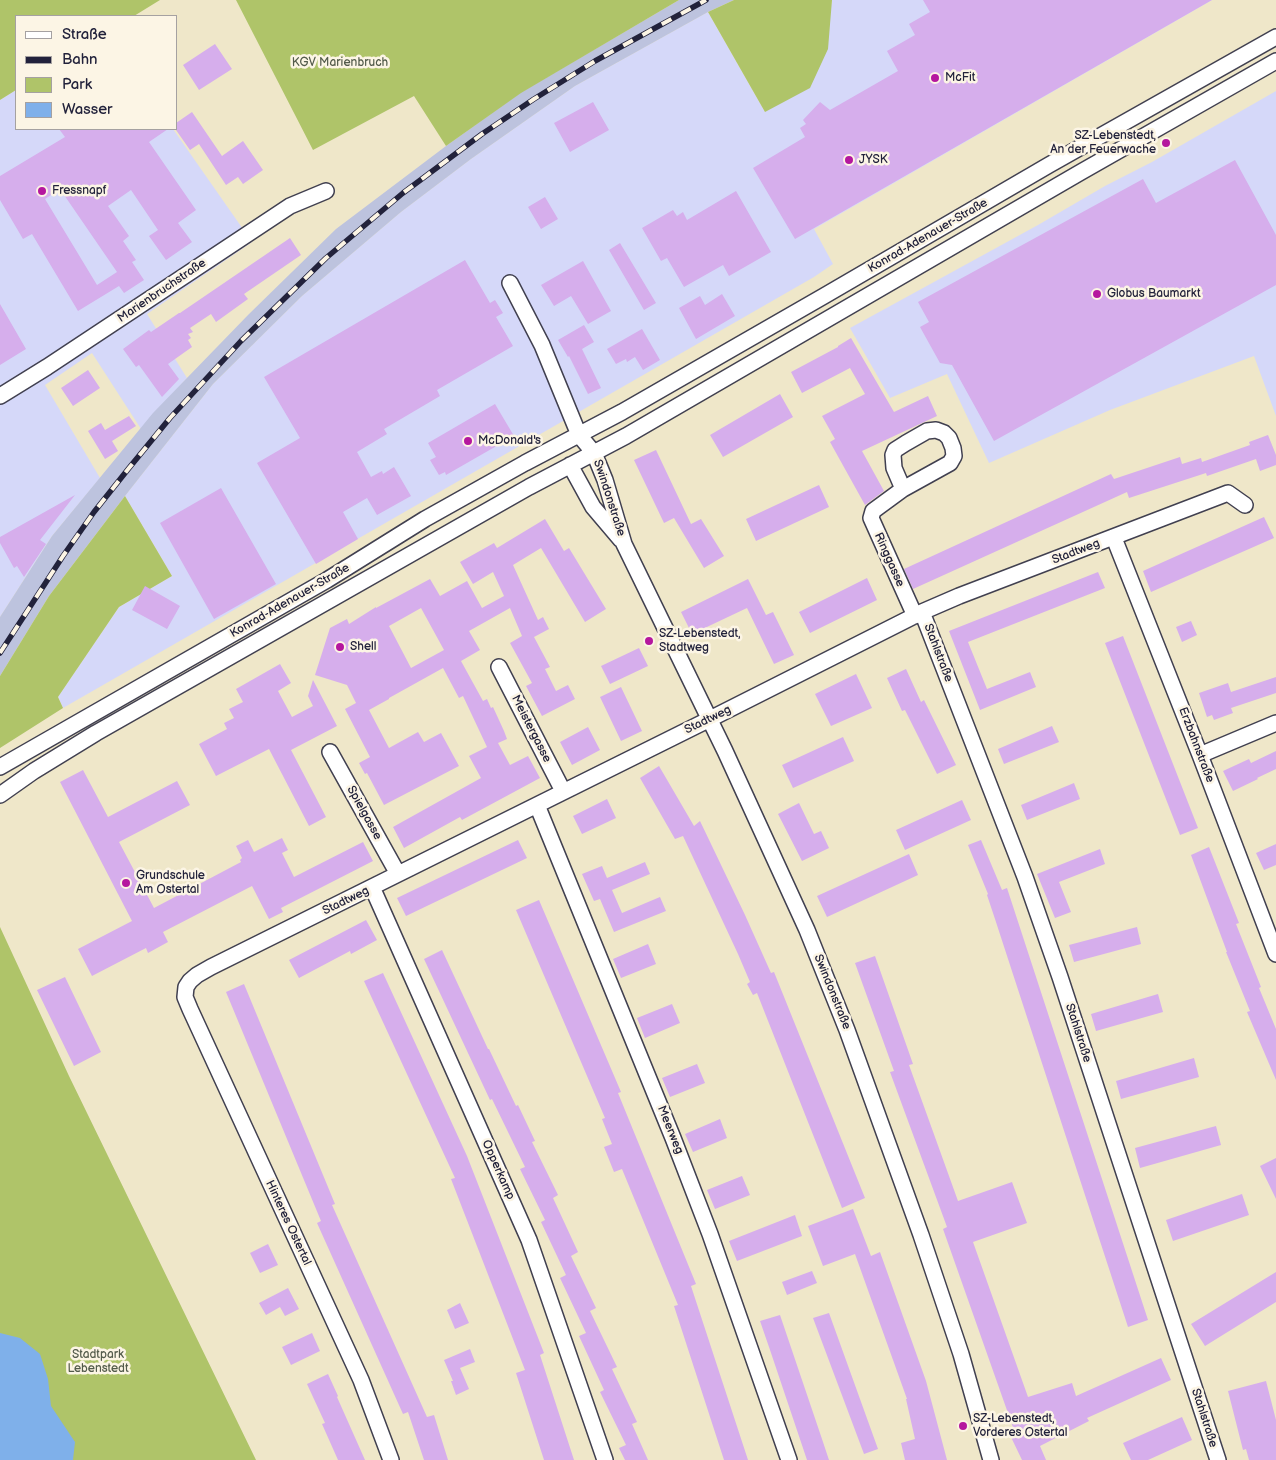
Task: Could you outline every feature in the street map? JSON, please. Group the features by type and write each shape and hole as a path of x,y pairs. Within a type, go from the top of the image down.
{"street":[{"name":"Konrad-Adenauer-Straße","path":"0,767 327,580 425,519 579,435 1276,37"},
{"name":"Konrad-Adenauer-Straße","path":"0,795 34,771 96,733 570,465 626,436 1276,61"},
{"name":"Marienbruchstraße","path":"0,396 290,206 326,191"},
{"path":"510,283 542,346 579,435 594,453"},
{"path":"570,465 579,435"},
{"name":"Swindonstraße","path":"594,453 605,480 624,544 710,719 807,930 847,1030 946,1308 991,1460"},
{"name":"Swindonstraße","path":"570,465 593,507 624,544"},
{"name":"Ringgasse","path":"903,489 873,511 871,518 918,614"},
{"name":"Stadtweg","path":"186,987 197,974 918,614 959,596 1228,493 1244,504"},
{"name":"Erzbahnstraße","path":"1114,538 1276,952"},
{"name":"Stahlstraße","path":"918,614 1034,902 1218,1460"},
{"name":"Meistergasse","path":"499,667 563,791"},
{"path":"1200,756 1276,723"},
{"name":"Spielgasse","path":"330,752 398,874"},
{"name":"Meerweg","path":"537,805 680,1156 710,1234 789,1460"},
{"name":"Opperkamp","path":"372,888 530,1240 604,1460"},
{"name":"Hinteres Ostertal","path":"186,987 185,996 190,1009 361,1380 391,1460"}],"shaded area":[{"path":"679,0 734,0 708,12 575,86 471,159 401,212 302,296 213,384 49,596 0,676 0,617 52,536 153,413 249,314 336,229 446,146 520,93"},
{"path":"832,0 1212,0 814,229 833,264 814,277 63,708 58,697 119,607 172,576 125,496 213,384 302,296 401,212 471,159 575,86 708,12 765,112 832,3"},
{"path":"15,91 15,130 174,130 252,242 147,314 187,378 141,429 92,353 45,385 100,478 52,536 0,617 0,100"},
{"name":"Globus Baumarkt","path":"1276,91 1276,416 1254,356 1110,410 989,463 947,374 890,398 850,328 1105,186 1152,162"}],"green space":[{"path":"0,0 160,0 136,15 15,15 15,91 0,100"},
{"name":"KGV Marienbruch","path":"236,0 679,0 521,93 446,146 414,96 313,150"},
{"path":"734,0 832,0 828,49 810,88 765,112 708,12"},
{"path":"125,496 172,576 119,607 58,697 63,708 0,748 0,676 49,596"},
{"name":"Stadtpark Lebenstedt","path":"0,927 69,1076 256,1460 0,1460"}],"water":[{"path":"0,1333 20,1338 40,1354 48,1379 51,1406 75,1442 73,1460 0,1460"}],"building":[{"path":"923,0 1212,0 795,239 753,168 805,137 800,128 806,124 803,120 820,102 830,110 898,71 887,51 915,35 909,24 930,12"},
{"path":"215,44 232,69 199,90 183,65"},
{"path":"593,102 609,130 570,152 554,123"},
{"path":"192,112 222,156 243,141 263,170 243,184 238,177 226,185 199,144 190,150 176,130 178,130 178,122"},
{"path":"60,130 167,130 149,142 196,210 178,223 192,242 166,260 149,236 158,230 131,190 108,206 129,236 123,241 136,260 132,262 144,280 124,293 119,286 78,311 32,234 23,239 0,200 0,176 65,137","holes":["60,189 117,272 97,285 45,199"]},
{"name":"Globus Baumarkt","path":"1235,160 1276,235 1276,285 994,441 952,365 940,363 920,327 929,322 918,302 1143,179 1156,203"},
{"path":"736,191 771,252 729,276 723,265 684,287 667,258 661,261 642,228 673,210 677,216 683,212 687,220"},
{"path":"545,197 558,219 541,229 528,207"},
{"path":"290,238 301,255 244,294 248,299 216,322 211,314 190,328 193,332 188,334 191,338 188,340 192,347 168,364 179,379 162,397 139,365 136,367 123,349 149,330 151,332 180,313"},
{"path":"620,243 656,303 644,310 609,250"},
{"path":"465,260 490,303 495,300 503,313 496,317 513,346 437,390 440,396 384,429 387,434 357,452 371,477 382,471 383,474 394,467 411,496 377,515 367,498 343,512 358,539 316,564 257,463 300,438 264,377"},
{"path":"583,261 611,311 588,324 571,296 554,306 541,285"},
{"path":"722,294 735,316 696,339 679,308 700,296 705,305"},
{"path":"0,304 26,349 0,365"},
{"path":"584,325 594,342 582,349 601,388 588,394 569,356 558,340"},
{"path":"642,329 660,360 643,370 635,357 627,362 626,359 616,364 607,349"},
{"path":"851,338 894,412 928,396 937,416 862,451 884,491 865,505 830,442 835,439 822,416 865,394 850,368 802,393 791,372"},
{"path":"88,370 100,388 73,406 61,388"},
{"path":"780,394 793,417 723,457 710,435"},
{"name":"McDonald's","path":"495,404 514,436 446,475 445,472 439,475 430,460 436,457 428,443"},
{"path":"129,416 136,426 112,441 118,451 105,459 88,431 101,423 105,430"},
{"path":"1268,435 1276,455 1276,465 1260,471 1256,459 1207,476 1206,473 1129,498 1127,492 913,589 904,569 1111,474 1114,479 1180,457 1182,464 1201,458 1202,462 1250,445 1249,442"},
{"path":"656,450 691,524 701,519 724,556 704,568 674,518 664,523 634,460"},
{"path":"819,485 829,507 756,541 746,519"},
{"path":"221,488 276,584 214,619 160,523"},
{"path":"75,495 40,540 46,544 24,577 17,566 14,568 0,543 0,537"},
{"path":"1264,517 1274,538 1151,592 1143,571"},
{"path":"545,519 564,551 569,548 606,609 585,622 541,548 513,565 538,620 543,617 549,629 534,637 550,667 545,669 556,691 568,685 575,699 542,716 526,686 532,683 510,643 522,636 510,608 469,631 480,650 461,661 483,701 487,699 491,708 493,707 504,731 507,739 498,743 510,765 528,756 540,778 462,820 460,817 404,848 393,827 481,778 469,756 487,747 463,696 459,698 443,668 369,710 389,748 418,732 424,742 441,733 459,766 384,805 367,773 365,774 359,763 370,757 345,709 356,703 347,685 315,675 330,628 347,619 349,624 376,607 430,579 440,596 467,581 482,608 504,596 493,572 473,584 460,562 494,543 497,548","holes":["421,608 444,650 411,668 389,626"]},
{"path":"1098,572 1105,588 968,642 987,689 1030,672 1036,687 980,710 949,631"},
{"path":"867,578 877,600 810,633 799,612"},
{"path":"748,579 766,615 773,612 794,655 774,664 747,608 692,634 681,612"},
{"path":"145,586 180,606 167,629 132,610"},
{"path":"1191,621 1197,635 1182,642 1176,627"},
{"path":"1123,636 1198,828 1180,835 1105,643"},
{"path":"639,648 648,666 610,684 601,666"},
{"path":"280,664 291,683 278,691 292,717 313,706 308,696 313,680 337,726 291,750 326,817 309,826 269,749 216,776 199,744 227,729 224,723 234,718 229,709 243,702 236,689"},
{"path":"906,669 921,702 924,700 956,765 937,774 905,710 902,711 887,678"},
{"path":"856,674 872,708 831,726 815,694"},
{"path":"1276,677 1276,693 1231,708 1233,713 1214,720 1212,715 1207,717 1199,693 1228,683 1231,692"},
{"path":"621,687 642,731 621,741 600,697"},
{"path":"1052,726 1059,742 1004,764 998,749"},
{"path":"588,727 600,750 572,765 560,742"},
{"path":"843,737 854,761 793,788 782,765"},
{"path":"1276,751 1276,769 1233,791 1223,771 1249,759 1251,763"},
{"path":"659,766 694,826 700,821 771,973 774,972 865,1198 842,1208 757,993 753,995 747,984 750,982 738,954 683,836 675,839 640,778"},
{"name":"Grundschule Am Ostertal","path":"83,770 108,817 177,781 190,805 119,842 154,908 241,862 242,858 236,846 248,840 254,852 282,838 288,850 282,853 294,877 363,842 373,861 281,908 283,912 269,919 252,886 163,932 168,942 148,953 146,948 92,976 78,949 132,921 60,782"},
{"path":"1074,783 1080,799 1027,820 1021,805"},
{"path":"607,799 616,818 582,834 573,816"},
{"path":"962,800 971,820 905,850 896,830"},
{"path":"799,803 814,834 821,831 829,848 802,861 778,814"},
{"path":"518,840 527,858 406,916 397,898"},
{"path":"981,840 1002,890 1007,888 1148,1320 1128,1327 988,894 968,845"},
{"path":"1276,844 1276,865 1264,870 1256,853"},
{"path":"1209,847 1239,923 1236,924 1276,1029 1276,1080 1247,1012 1250,1011 1226,952 1191,855"},
{"path":"1100,849 1105,864 1059,882 1071,912 1055,918 1037,874"},
{"path":"909,854 918,875 827,917 817,896"},
{"path":"645,862 650,874 612,890 622,913 660,897 666,911 614,932 600,899 594,901 582,874 602,866 607,878"},
{"path":"539,900 621,1092 618,1093 696,1284 691,1286 748,1460 724,1460 674,1306 678,1305 622,1169 614,1172 604,1147 612,1144 602,1119 605,1118 516,910"},
{"path":"366,920 377,940 351,954 350,951 299,978 289,960"},
{"path":"1137,927 1141,944 1074,962 1069,945"},
{"path":"648,944 656,964 621,978 613,959"},
{"path":"442,950 488,1049 516,1106 518,1105 535,1141 532,1142 558,1195 553,1198 578,1252 571,1256 596,1308 590,1311 617,1367 612,1369 637,1422 632,1424 648,1460 625,1460 619,1448 626,1445 600,1392 604,1390 579,1336 586,1333 560,1278 566,1275 541,1222 545,1220 520,1169 525,1167 492,1099 490,1100 424,959"},
{"path":"875,956 913,1064 909,1065 958,1201 1012,1182 1027,1223 973,1242 1028,1397 1072,1383 1076,1396 1161,1358 1171,1380 1087,1418 1089,1421 1040,1446 1046,1460 1022,1460 1010,1435 1015,1433 943,1229 947,1227 890,1072 894,1071 855,963"},
{"path":"383,973 467,1156 544,1353 540,1355 574,1460 544,1460 516,1373 525,1370 451,1179 455,1178 364,981"},
{"path":"65,977 101,1052 74,1066 37,990"},
{"path":"244,984 335,1204 332,1205 427,1417 434,1415 448,1460 424,1460 408,1412 403,1414 317,1223 321,1221 226,992"},
{"path":"1158,994 1163,1012 1096,1031 1091,1014"},
{"path":"672,1004 680,1023 645,1038 637,1018"},
{"path":"1194,1058 1199,1077 1121,1099 1116,1081"},
{"path":"697,1064 705,1083 670,1097 662,1078"},
{"path":"720,1119 727,1138 693,1152 685,1134"},
{"path":"1216,1126 1221,1145 1140,1168 1135,1148"},
{"path":"1276,1158 1276,1199 1260,1166"},
{"path":"742,1176 750,1195 715,1209 707,1190"},
{"path":"1242,1194 1249,1215 1173,1241 1166,1220"},
{"path":"853,1209 871,1256 880,1252 926,1381 947,1460 905,1460 901,1443 915,1439 907,1399 855,1254 823,1266 808,1226"},
{"path":"795,1215 802,1236 737,1261 729,1241"},
{"path":"268,1244 278,1265 260,1273 250,1253"},
{"path":"812,1271 817,1283 787,1295 782,1282"},
{"path":"1276,1272 1276,1302 1205,1346 1191,1324"},
{"path":"288,1288 299,1309 285,1316 280,1307 266,1315 259,1303"},
{"path":"460,1303 469,1323 455,1329 447,1310"},
{"path":"829,1313 878,1449 864,1454 813,1318"},
{"path":"780,1315 829,1460 807,1460 760,1321"},
{"path":"312,1333 320,1351 291,1365 282,1347"},
{"path":"470,1349 475,1362 460,1368 469,1389 456,1395 451,1381 453,1381 444,1360"},
{"path":"328,1374 365,1460 338,1460 322,1424 325,1423 307,1384"},
{"path":"1266,1381 1276,1420 1276,1460 1249,1460 1246,1449 1243,1450 1228,1391"},
{"path":"1182,1417 1192,1440 1148,1460 1131,1460 1123,1443"}],"railway":[{"path":"0,653 94,512 170,418 241,341 326,258 403,193 482,134 595,61 706,0"}],"place":[{"name":"McFit","path":"935,78"},
{"name":"SZ-Lebenstedt, An der Feuerwache","path":"1166,143"},
{"name":"JYSK","path":"849,160"},
{"name":"Fressnapf","path":"42,191"},
{"name":"Globus Baumarkt","path":"1097,294"},
{"name":"McDonald's","path":"468,441"},
{"name":"SZ-Lebenstedt, Stadtweg","path":"649,641"},
{"name":"Shell","path":"340,647"},
{"name":"Grundschule Am Ostertal","path":"126,883"},
{"name":"SZ-Lebenstedt, Vorderes Ostertal","path":"963,1426"}]}
